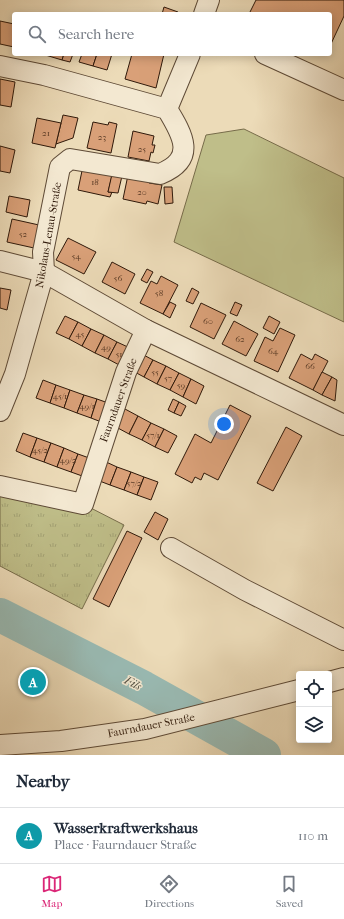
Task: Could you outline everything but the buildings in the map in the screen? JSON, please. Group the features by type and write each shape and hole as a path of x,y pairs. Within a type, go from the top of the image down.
{"street":[{"path":"205,12 209,0"},
{"path":"0,66 44,75 167,109 189,56"},
{"path":"269,56 344,90"},
{"name":"Nikolaus-Lenau-Straße","path":"0,411 14,374 44,272 43,252 60,167 70,158 160,174 173,169 179,162 184,149 181,133 167,109"},
{"path":"0,261 44,272 146,330 344,425"},
{"name":"Faurndauer Straße","path":"0,486 83,504 126,372 146,330"},
{"path":"171,548 245,590 344,640"},
{"path":"332,681 344,678"},
{"name":"Faurndauer Straße","path":"0,745 61,741 145,729 296,691"}],"green space":[{"path":"244,129 344,178 344,322 174,242 206,135"},
{"path":"0,486 83,504 124,525 82,609 0,566"}],"waterway":[{"name":"Fils","path":"0,615 144,688 264,755"}],"place":[{"name":"Wasserkraftwerkshaus","path":"33,682"}]}
